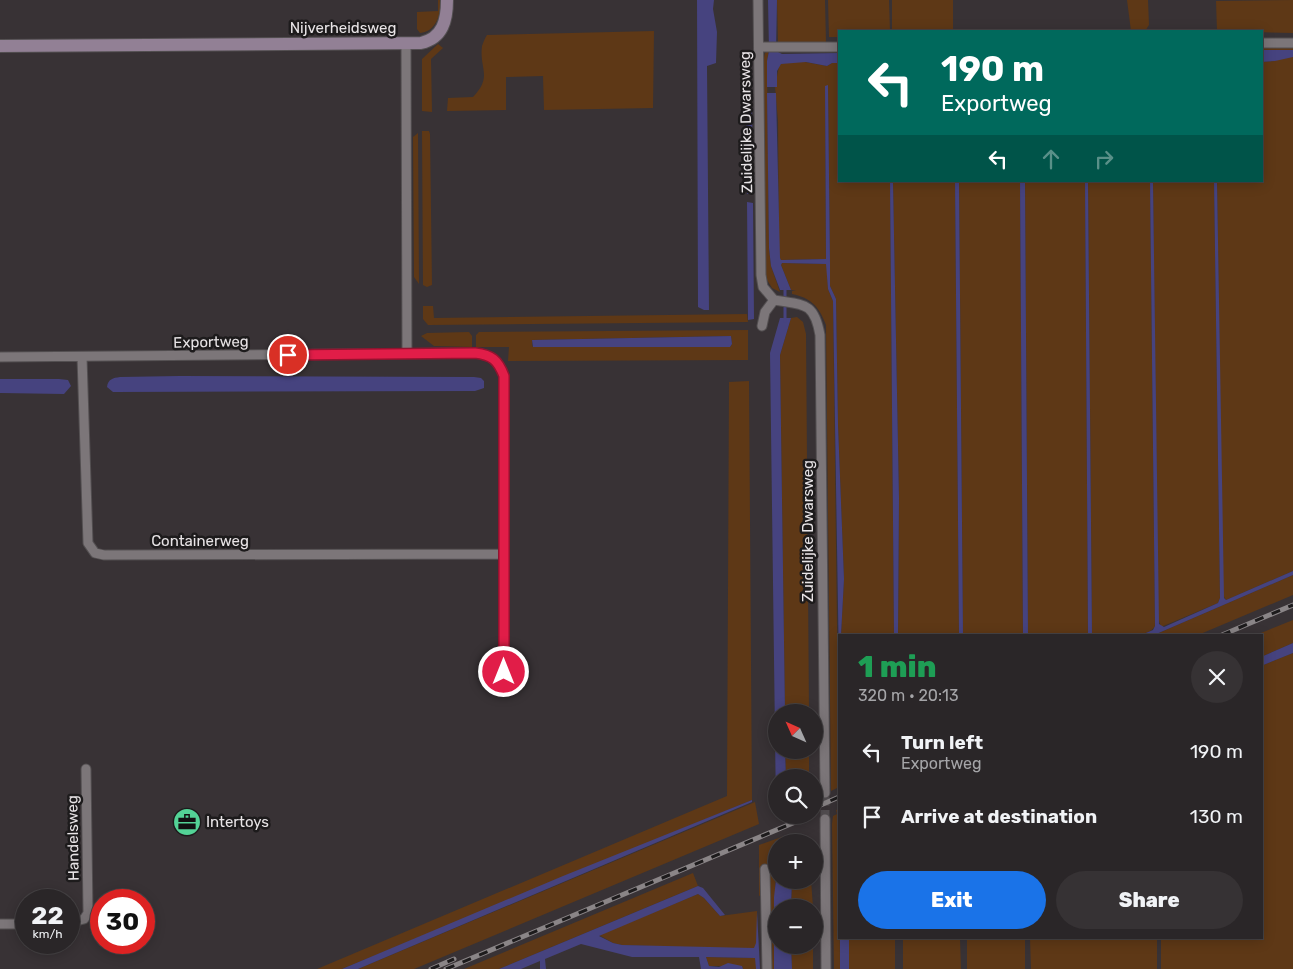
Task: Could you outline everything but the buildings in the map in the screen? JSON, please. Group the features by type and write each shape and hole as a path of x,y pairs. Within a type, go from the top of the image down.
{"street":[{"path":"406,44 430,41 438,34 446,21 447,0"},
{"name":"Zuidelijke Dwarsweg","path":"758,0 761,274 764,288 777,300 802,304 814,314 820,335 826,793"},
{"path":"1263,43 1293,43"},
{"name":"Nijverheidsweg","path":"0,46 406,44 407,353"},
{"path":"759,47 838,47"},
{"path":"762,326 765,312 777,300"},
{"name":"Exportweg","path":"0,357 407,353 475,353 489,355 499,363 504,376 504,672"},
{"name":"Containerweg","path":"82,356 88,543 95,554 504,554"},
{"name":"Handelsweg","path":"80,920 84,919 88,913 86,769"},
{"path":"825,819 826,969"},
{"path":"765,869 767,969"},
{"path":"0,924 15,924"}],"shaded area":[{"path":"438,0 441,0 441,5 437,21 430,29 420,33 417,29 417,12 438,11"},
{"path":"697,0 714,0 713,9 717,32 716,63 707,66 709,310 698,307"},
{"path":"768,0 777,0 776,51 782,54 838,53 838,63 832,63 827,66 806,62 781,64 777,71 777,87 767,87 769,51"},
{"path":"777,0 825,0 826,43 776,43 778,42"},
{"path":"828,0 889,0 890,30 838,30 838,37 829,37"},
{"path":"892,0 953,0 953,30 892,30"},
{"path":"1127,0 1148,0 1149,25 1146,30 1131,30"},
{"path":"1293,0 1293,33 1263,32 1263,30 1217,30 1216,1"},
{"path":"654,31 653,108 544,110 543,76 506,77 506,110 447,111 448,98 473,97 479,90 484,78 482,46 487,35"},
{"path":"438,44 443,48 431,59 432,112 422,111 422,59"},
{"path":"1263,45 1293,45 1293,571 1226,600 1223,595 1217,182 1263,182 1263,62 1275,61 1287,50 1263,50"},
{"path":"769,50 767,61 769,248 771,266 780,292 772,288 764,275 763,62 765,53"},
{"path":"1263,50 1293,50 1293,57 1263,62"},
{"path":"805,62 827,66 832,63 838,63 838,182 890,182 894,634 841,634 844,579 838,425 836,299 830,286 828,86 825,86 826,259 781,260 779,257 778,121 775,87 781,64"},
{"path":"828,85 830,286 836,299 838,425 844,579 841,634 838,634 833,301 828,289 826,264 782,263 781,265 791,290 780,290 771,266 769,248 767,93 776,93 780,258 781,260 826,259 825,86"},
{"path":"746,104 752,105 753,194 747,194"},
{"path":"422,131 429,131 430,134 432,285 427,287 423,285"},
{"path":"418,133 419,284 414,277 413,137"},
{"path":"890,182 893,182 899,498 898,634 894,634"},
{"path":"893,182 955,182 959,634 898,634 899,498"},
{"path":"955,182 959,182 963,634 959,634"},
{"path":"959,182 1020,182 1023,634 963,634"},
{"path":"1020,182 1025,182 1028,634 1023,634"},
{"path":"1025,182 1085,182 1088,634 1028,634"},
{"path":"1085,182 1088,182 1092,634 1088,634"},
{"path":"1088,182 1150,182 1155,626 1151,630 1140,634 1092,634"},
{"path":"1150,182 1153,182 1159,624 1164,627 1218,603 1220,598 1214,182 1217,182 1224,598 1226,600 1293,571 1293,575 1156,634 1143,634 1153,630 1155,626"},
{"path":"1153,182 1214,182 1220,598 1218,603 1161,627 1158,618"},
{"path":"747,202 753,203 754,319 748,320"},
{"path":"782,263 827,264 828,289 833,301 838,788 831,791 826,325 814,304 792,294 792,291 796,290 791,290 781,265"},
{"path":"423,306 433,306 434,318 747,314 748,322 428,325 423,319"},
{"path":"797,317 803,322 806,334 809,704 785,704 780,355 791,318"},
{"path":"780,318 791,318 780,355 785,704 775,704 770,353"},
{"path":"748,330 748,360 508,361 509,347 476,347 476,335 479,332","holes":["731,336 732,344 730,347 533,347 532,340"]},
{"path":"469,332 472,336 472,347 434,346 421,336 427,333"},
{"path":"731,336 732,344 730,347 533,347 532,340"},
{"path":"120,377 474,377 481,378 484,381 484,388 475,391 113,392 107,387 111,379"},
{"path":"0,379 59,379 68,380 71,386 64,394 0,393"},
{"path":"749,381 752,800 342,969 317,969 727,796 729,382"},
{"path":"1293,575 1293,595 1200,634 1156,634"},
{"path":"1293,620 1293,643 1263,656 1263,634 1258,634"},
{"path":"1293,643 1293,653 1263,665 1263,656"},
{"path":"1293,653 1293,969 1161,969 1161,939 1263,939 1263,665"},
{"path":"775,759 785,759 786,769 775,769"},
{"path":"785,759 809,759 809,769 786,769"},
{"path":"752,800 752,802 358,969 342,969 563,876"},
{"path":"755,802 759,824 414,969 358,969"},
{"path":"838,809 838,939 840,939 840,969 834,969 832,824 833,816 837,814 836,810"},
{"path":"768,842 768,889 775,889 775,899 768,899 768,948 763,894 759,896 759,845"},
{"path":"693,873 698,886 499,969 464,969"},
{"path":"698,886 703,888 725,915 720,916 698,894 599,936 622,945 754,948 756,943 757,912 760,969 756,969 755,958 706,957 709,966 719,967 728,963 742,966 743,969 701,969 699,957 632,957 581,944 545,959 546,969 540,969 540,961 521,969 499,969"},
{"path":"775,889 792,889 791,899 774,899"},
{"path":"792,889 812,889 812,899 791,899"},
{"path":"698,894 720,916 757,911 757,950 622,945 613,943 599,935"},
{"path":"840,939 849,939 849,969 840,969"},
{"path":"849,939 895,939 895,969 849,969"},
{"path":"903,939 960,939 961,969 903,969"},
{"path":"967,939 1025,939 1025,969 967,969"},
{"path":"1030,939 1157,939 1157,969 1031,969"},
{"path":"769,954 774,954 774,969 770,969"},
{"path":"774,954 791,954 792,969 774,969"},
{"path":"791,954 813,954 813,969 792,969"},
{"path":"706,957 756,958 756,969 743,969 742,966 709,966"}],"waterway":[{"path":"785,287 785,321"}],"tunnel":[{"path":"825,793 825,819"}],"railway":[{"path":"1224,634 1293,605"},
{"path":"823,804 838,797"},
{"path":"446,969 791,824"},
{"path":"431,969 454,959"}],"place":[{"name":"Intertoys","path":"187,822"}],"route":[{"path":"288,355 475,353 489,355 499,363 504,376 504,672"}]}
